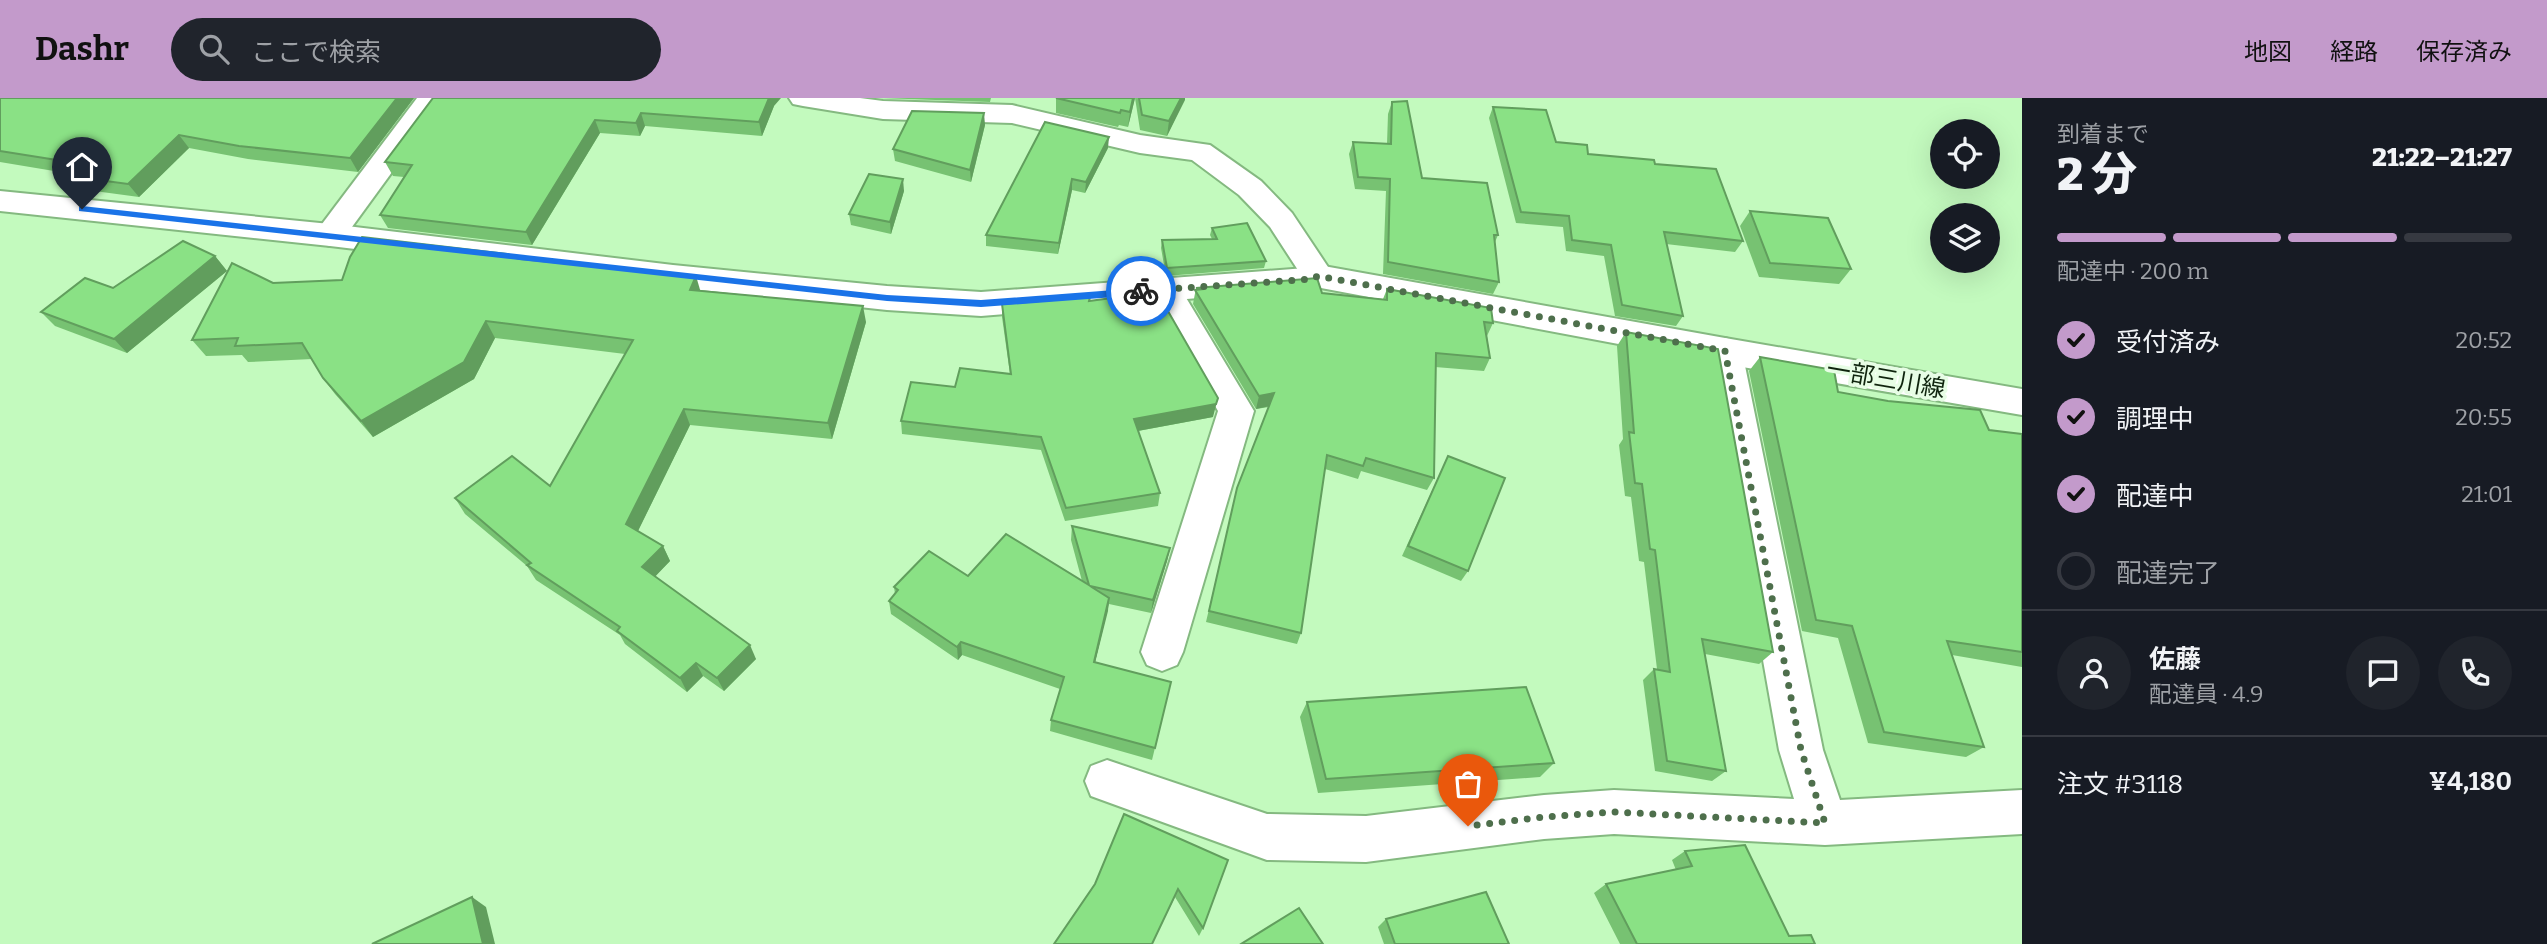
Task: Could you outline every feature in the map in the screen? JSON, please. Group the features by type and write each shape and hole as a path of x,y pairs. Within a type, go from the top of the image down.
{"street":[{"path":"330,235 432,98"},
{"path":"803,98 883,110 1012,114 1140,144 1200,152 1250,188 1281,220 1318,276"},
{"name":"一部三川線","path":"0,201 330,235 673,276 887,298 981,304 1312,279 1318,276 1725,351 2022,402"},
{"path":"1163,652 1236,411 1164,289"},
{"path":"1725,351 1801,750 1825,823"},
{"path":"1107,781 1266,837 1366,839 1544,817 1614,812 1825,823 2022,812"}],"building":[{"path":"0,98 397,98 350,158 239,146 179,135 128,184 76,177 88,165 0,151"},
{"path":"433,98 769,98 759,122 641,113 636,123 595,120 526,232 380,215 412,165 385,162"},
{"path":"1056,98 1133,98 1130,112 1121,110 1120,113"},
{"path":"1139,98 1181,98 1169,121 1142,115"},
{"path":"1407,101 1422,178 1487,183 1498,235 1494,235 1499,282 1388,262 1390,179 1358,177 1353,142 1391,144 1392,102"},
{"path":"1493,107 1546,110 1556,142 1587,145 1588,154 1654,160 1655,164 1716,169 1743,241 1664,232 1683,316 1622,305 1611,245 1572,240 1569,216 1521,212"},
{"path":"912,111 984,113 970,170 893,149"},
{"path":"1045,122 1109,137 1086,182 1072,179 1059,243 986,235"},
{"path":"869,174 903,179 890,222 849,214"},
{"path":"1750,211 1828,218 1851,269 1770,263"},
{"path":"1247,223 1266,261 1167,268 1162,240 1217,239 1212,228"},
{"path":"362,237 508,254 507,256 520,259 696,276 690,290 863,306 828,423 684,409 626,524 663,546 642,567 750,645 717,678 696,663 680,678 617,631 620,627 527,565 531,563 455,498 512,456 550,486 633,340 486,321 464,362 361,421 323,378 302,343 235,346 238,338 192,340 232,263 273,283 342,280 350,257"},
{"path":"183,241 215,256 114,339 41,312 85,278 113,288"},
{"path":"1317,278 1322,293 1387,300 1387,289 1491,308 1493,323 1484,322 1490,358 1436,353 1434,478 1366,458 1363,466 1327,455 1301,633 1209,611 1237,488 1274,393 1259,396 1195,290"},
{"path":"1157,292 1218,398 1216,404 1134,419 1160,493 1066,508 1041,437 901,421 911,382 955,387 960,368 1011,374 1002,304 1090,297 1089,301"},
{"path":"1626,332 1718,349 1773,652 1702,639 1726,771 1667,761 1654,669 1670,672 1655,550 1650,549 1642,484 1635,483 1629,432 1634,433"},
{"path":"1760,357 1834,370 1838,392 1888,401 1980,410 1989,430 2022,434 2022,652 1947,641 1984,747 1884,732 1852,626 1816,620"},
{"path":"1448,456 1505,478 1468,571 1408,546"},
{"path":"1072,526 1170,548 1153,600 1090,586 1109,598 1094,662 1171,682 1155,748 1051,720 1064,677 961,642 957,647 889,601 898,590 894,587 929,551 968,576 1006,534 1089,585"},
{"path":"1526,687 1554,763 1326,779 1307,702"},
{"path":"1124,814 1228,860 1203,928 1178,889 1152,944 1054,944 1095,884"},
{"path":"1745,845 1789,936 1811,935 1815,944 1637,944 1606,884 1692,866 1685,851"},
{"path":"1486,892 1509,944 1395,944 1386,919"},
{"path":"472,897 483,944 372,944"},
{"path":"1299,908 1323,944 1241,944"}],"way so far":[{"path":"1141,291 1279,279 1312,279 1318,276 1725,351 1801,750 1825,823 1614,812 1468,826"}],"route":[{"path":"82,209 887,298 981,304 1141,291"}]}
